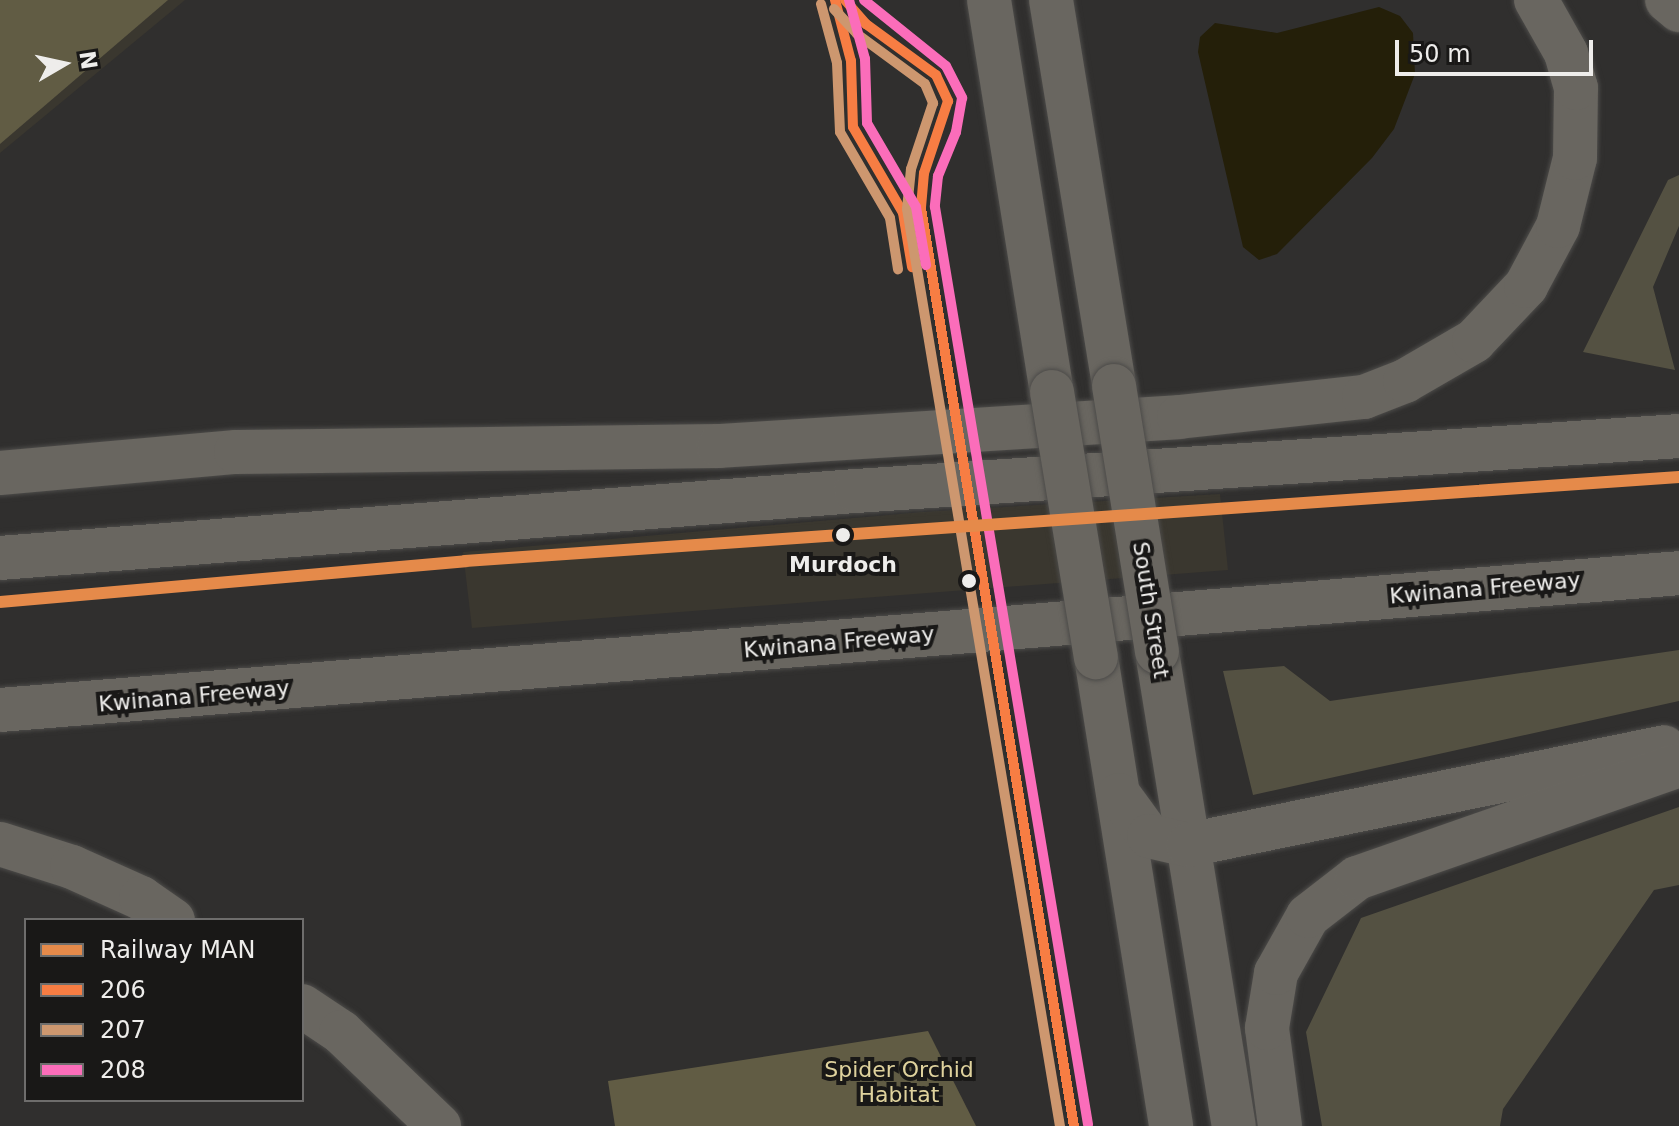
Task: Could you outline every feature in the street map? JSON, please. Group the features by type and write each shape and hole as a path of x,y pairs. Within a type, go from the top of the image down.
{"highway":[{"path":"989,0 1171,1126"},
{"name":"South Street","path":"1051,0 1234,1126"},
{"path":"0,473 297,450 719,446 1179,417 1364,397 1418,375 1474,341 1526,286 1558,226 1575,158 1576,88 1566,53 1536,0"},
{"path":"1667,0 1679,10"},
{"path":"0,558 856,491 1679,436"},
{"name":"Kwinana Freeway","path":"0,710 1679,573"},
{"path":"1119,795 1149,836 1188,845 1679,743"},
{"path":"1280,1126 1267,1028 1276,973 1308,916 1357,878 1679,765"},
{"path":"0,844 72,867 141,898 170,918"},
{"path":"304,1007 341,1032 439,1126"}],"shaded area":[{"path":"0,0 185,0 0,153"},
{"path":"1379,7 1400,16 1413,33 1415,74 1394,129 1372,158 1277,254 1259,260 1243,247 1198,52 1200,37 1215,23 1277,33"},
{"path":"1679,175 1679,226 1653,287 1675,370 1583,352 1668,180"},
{"path":"1220,494 1228,570 472,628 463,552 923,512"},
{"path":"1679,650 1679,701 1253,795 1223,671 1284,666 1330,701"},
{"path":"1679,807 1679,885 1654,890 1503,1109 1500,1126 1322,1126 1306,1032 1361,918"}],"green space":[{"path":"0,0 168,0 0,144"},
{"name":"Spider Orchid Habitat","path":"928,1031 976,1126 615,1126 608,1081"}],"rail line":[{"name":"MAN","path":"0,602 465,561 1679,477"}],"transit line":[{"name":"206","path":"835,0 851,61 853,127 903,213 912,267"},
{"name":"206","path":"845,0 866,24 936,75 948,101 924,173 921,208 1074,1126"},
{"name":"208","path":"849,0 865,59 867,123 916,207 926,265"},
{"name":"208","path":"864,0 946,66 962,98 956,132 938,176 935,207 1088,1124"},
{"name":"207","path":"821,4 837,63 840,132 890,218 898,269"},
{"name":"207","path":"834,9 857,34 925,84 933,103 911,169 907,209 1060,1126"}],"place":[{"name":"Murdoch","path":"843,535"}]}
